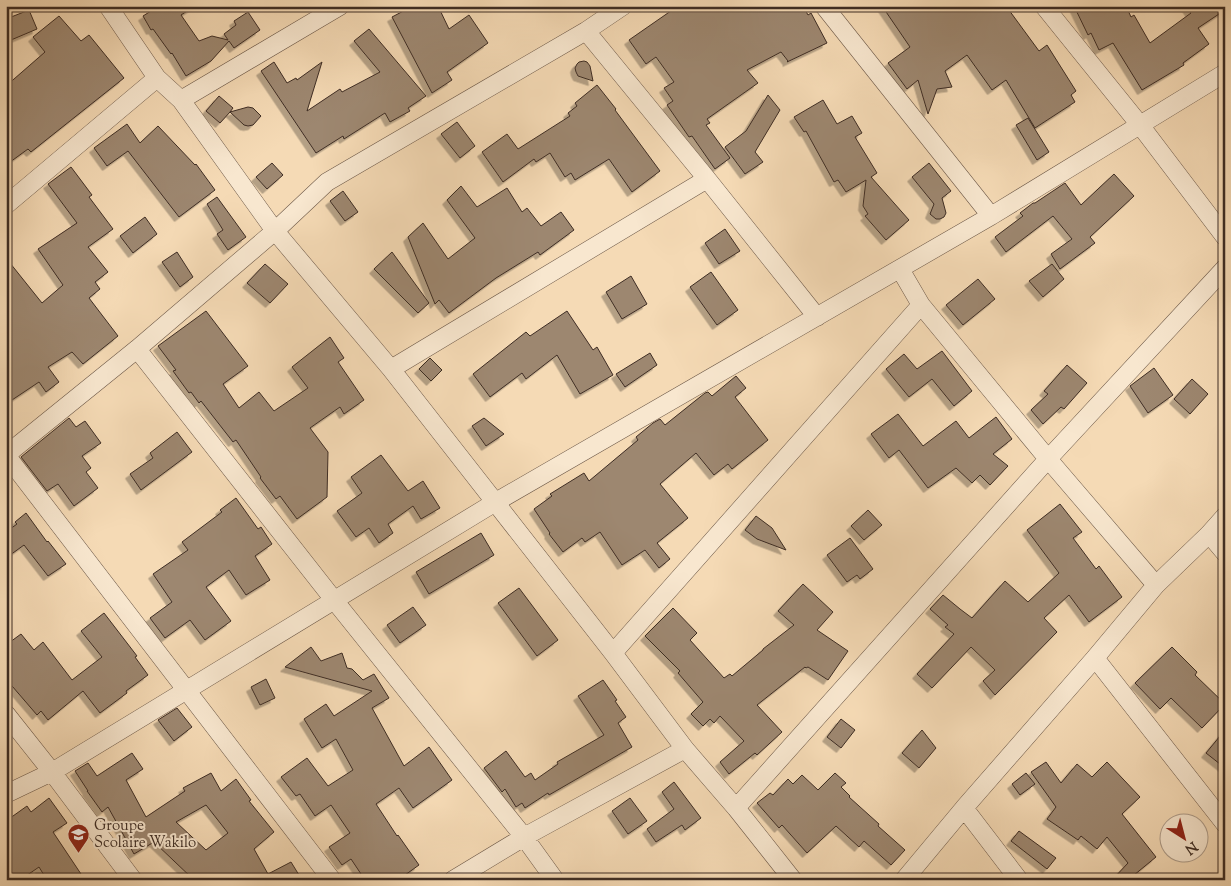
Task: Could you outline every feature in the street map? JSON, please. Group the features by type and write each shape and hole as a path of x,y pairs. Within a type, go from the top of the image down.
{"street":[{"path":"108,6 157,78 181,100 275,231 391,369 613,653 685,749 736,808 793,880"},
{"path":"181,100 340,6"},
{"path":"332,880 6,455 137,349 275,231 327,182 586,31 623,6"},
{"path":"824,6 991,216"},
{"path":"1044,6 1140,125 1225,237"},
{"path":"586,31 817,316"},
{"path":"6,794 52,772 494,502 991,216 1225,72"},
{"path":"6,205 157,78"},
{"path":"391,369 707,179"},
{"path":"900,268 921,305 1048,459 1156,585"},
{"path":"736,808 1048,459 1225,268"},
{"path":"613,653 921,305"},
{"path":"137,349 334,600 524,837 555,880"},
{"path":"904,880 1156,585 1225,516"},
{"path":"1209,534 1225,553"},
{"path":"1095,658 1225,824"},
{"path":"6,714 133,880"},
{"path":"454,880 524,837 685,749"},
{"path":"964,808 1019,880"}],"building":[{"path":"159,6 195,6 181,15 199,41 212,36 228,40 224,34 236,25 234,21 248,12 260,30 234,48 229,41 211,61 186,76 172,53 153,29 151,30 143,16"},
{"path":"413,6 438,6 449,29 469,15 488,43 447,72 452,80 432,93 392,17"},
{"path":"678,6 803,6 808,15 811,13 827,43 787,62 781,52 747,70 758,83 707,119 710,123 706,125 730,158 715,169 692,136 689,137 667,105 673,101 664,88 674,82 656,57 646,64 629,40"},
{"path":"882,6 1006,6 1039,51 1047,45 1076,91 1071,95 1075,102 1035,128 1006,80 992,90 967,55 945,71 952,87 937,89 928,114 918,80 907,89 888,63 910,47"},
{"path":"1074,6 1126,6 1131,17 1134,15 1150,43 1191,13 1186,6 1225,6 1225,10 1198,28 1209,44 1183,63 1184,65 1142,90 1113,43 1099,50 1091,33 1088,35"},
{"path":"29,10 37,29 11,40 6,29 6,19"},
{"path":"59,16 81,41 89,35 124,78 31,152 28,149 6,165 6,86 45,52 33,37"},
{"path":"369,29 426,96 408,108 410,111 390,122 385,113 344,139 343,136 316,153 261,71 274,62 287,83 296,78 297,80 322,62 307,111 340,89 342,92 380,72 354,41"},
{"path":"584,61 590,66 593,81 578,76 576,72 577,64"},
{"path":"597,85 660,171 632,192 609,159 575,180 571,173 565,177 550,153 536,162 534,159 503,182 482,152 507,134 518,149 570,116 568,113 577,106 575,103"},
{"path":"768,95 780,110 755,152 763,162 745,174 725,147 746,131"},
{"path":"219,96 233,108 220,123 206,111"},
{"path":"823,100 837,124 852,116 862,133 855,137 877,173 871,177 909,220 886,240 865,216 868,214 863,206 866,180 846,192 838,180 834,182 806,131 804,132 794,117"},
{"path":"248,107 253,108 261,116 253,125 248,126 244,125 230,112"},
{"path":"1028,118 1049,152 1037,160 1016,125"},
{"path":"457,122 475,146 460,158 441,134"},
{"path":"127,124 140,143 158,126 196,164 215,190 179,217 128,151 107,166 94,148"},
{"path":"272,163 283,175 267,189 256,177"},
{"path":"929,163 951,191 942,198 946,213 940,219 936,219 930,214 934,204 912,177"},
{"path":"71,167 92,195 89,197 113,229 88,247 108,272 95,282 100,289 89,298 118,336 83,364 72,352 48,367 59,382 46,392 39,382 6,404 6,258 42,303 63,285 38,249 77,223 48,184"},
{"path":"1114,174 1134,196 1090,237 1095,243 1060,269 1051,254 1072,239 1053,216 1006,252 995,237 1023,216 1020,213 1065,183 1081,205"},
{"path":"461,186 477,207 507,188 522,212 527,208 541,226 561,212 574,230 540,255 538,252 496,278 449,313 439,300 435,304 408,237 423,223 448,259 475,238 447,200"},
{"path":"343,191 358,212 345,221 330,201"},
{"path":"217,197 246,237 228,250 217,234 223,230 207,204"},
{"path":"145,217 157,234 133,253 120,236"},
{"path":"725,229 740,251 719,264 705,243"},
{"path":"177,252 193,277 180,287 162,262"},
{"path":"392,252 429,303 418,313 374,269"},
{"path":"265,264 288,284 270,303 247,283"},
{"path":"1052,264 1064,279 1043,297 1029,281"},
{"path":"711,272 738,310 717,325 690,287"},
{"path":"631,276 647,304 622,319 606,292"},
{"path":"978,279 995,299 963,325 946,305"},
{"path":"206,311 248,366 223,384 239,408 259,392 274,411 308,388 292,367 330,337 344,358 338,362 364,400 344,414 340,407 310,428 328,452 327,497 297,519 280,496 276,499 236,440 233,442 201,401 199,403 191,392 189,393 173,371 176,370 158,346"},
{"path":"567,311 593,350 597,347 613,375 580,394 557,355 526,379 522,373 490,397 473,374 526,332 530,336"},
{"path":"942,351 972,391 954,406 932,379 909,397 886,369 904,354 917,369"},
{"path":"650,353 657,365 625,387 616,374"},
{"path":"430,358 442,370 431,381 419,369"},
{"path":"1067,365 1087,383 1064,409 1061,407 1043,424 1031,410 1048,394 1044,391"},
{"path":"1154,368 1173,395 1148,413 1130,386"},
{"path":"736,376 746,388 735,397 768,440 732,469 728,464 714,475 696,453 660,484 688,518 657,543 670,559 659,568 645,550 622,565 600,532 585,542 582,538 563,552 549,534 534,509 552,496 550,494 584,473 589,481 638,440 636,437 653,423 660,419 665,425 705,393 708,392 712,396"},
{"path":"1192,379 1208,394 1190,414 1174,399"},
{"path":"898,414 923,446 956,421 969,438 996,417 1012,439 993,454 1008,466 990,485 980,475 972,483 956,468 928,488 899,450 889,458 871,434"},
{"path":"69,418 76,427 85,421 101,443 82,456 91,468 86,472 98,488 74,506 58,484 47,491 21,457"},
{"path":"484,418 504,434 486,446 472,426"},
{"path":"177,432 192,452 141,490 130,474 153,458 150,453"},
{"path":"381,455 408,491 423,481 440,508 421,519 413,506 388,524 393,533 379,543 369,528 356,537 337,511 362,493 351,477"},
{"path":"236,498 258,529 261,527 272,544 255,556 270,580 246,595 229,570 206,587 231,621 205,640 190,620 165,638 150,618 172,602 153,574 188,550 182,542 222,512 220,510"},
{"path":"1060,504 1082,532 1073,538 1096,569 1099,566 1122,597 1089,622 1069,595 1044,618 1057,632 995,695 983,681 995,670 971,647 932,688 917,674 954,634 945,627 948,625 930,609 943,595 972,618 1005,581 1028,602 1059,573 1027,530"},
{"path":"868,510 882,525 864,540 851,526"},
{"path":"26,513 66,564 48,576 24,545 6,558 6,532 17,524 15,522"},
{"path":"756,516 772,528 786,550 757,539 745,530"},
{"path":"481,533 494,555 429,594 416,572"},
{"path":"850,538 873,569 860,579 857,575 847,582 827,555"},
{"path":"803,584 833,612 817,630 848,651 828,680 805,667 757,705 782,732 757,755 755,753 729,774 720,762 744,741 720,716 714,723 710,719 703,726 691,714 703,702 678,673 680,671 645,636 673,608 697,633 690,640 724,678 730,674 732,676 794,625 778,611"},
{"path":"519,588 558,640 537,656 498,603"},
{"path":"413,607 426,625 400,643 387,625"},
{"path":"104,613 137,656 135,657 148,675 100,713 83,691 48,720 41,711 37,715 6,679 6,645 21,634 34,650 43,642 72,680 102,657 81,631"},
{"path":"311,647 321,661 342,653 347,668 352,669 363,680 374,674 389,698 372,708 404,766 429,747 452,780 413,808 399,788 376,804 419,865 398,880 365,880 351,859 342,865 329,847 350,833 331,805 315,816 300,794 296,796 281,777 307,758 328,786 353,770 336,739 322,748 304,719 326,704 334,716 372,691 285,667"},
{"path":"1172,647 1197,672 1195,675 1225,704 1202,728 1171,698 1160,709 1135,683"},
{"path":"266,679 275,698 260,705 251,687"},
{"path":"603,680 626,717 618,723 632,747 549,795 548,793 525,808 522,803 516,807 505,789 502,792 484,768 506,751 525,777 531,773 535,780 558,764 557,762 604,735 578,696"},
{"path":"177,708 192,727 174,741 158,720"},
{"path":"841,719 855,730 841,748 827,737"},
{"path":"922,730 936,748 919,768 902,753"},
{"path":"1225,730 1225,768 1206,753"},
{"path":"132,753 143,769 126,780 146,817 185,791 183,788 211,773 221,791 236,779 251,800 249,801 274,832 254,849 268,874 291,862 299,875 290,880 194,880 154,842 134,854 108,807 102,812 75,771 88,763 97,776","holes":["206,805 228,833 206,850 176,822"]},
{"path":"1046,762 1061,783 1077,764 1092,777 1107,762 1140,797 1122,814 1156,857 1128,880 1112,880 1128,863 1107,837 1097,849 1081,836 1078,840 1047,819 1056,807 1031,772"},
{"path":"835,773 846,783 841,787 849,797 905,850 891,865 864,841 859,847 836,826 807,853 782,825 779,828 757,803 770,793 773,795 788,779 793,784 802,775 818,790"},
{"path":"1026,773 1035,784 1020,795 1012,784"},
{"path":"674,782 701,818 685,830 682,825 656,842 647,829 674,809 662,792"},
{"path":"49,798 67,823 53,832 85,880 47,880 39,867 20,880 11,880 6,872 6,821 27,806 31,812"},
{"path":"630,798 647,821 628,834 612,811"},
{"path":"1019,831 1056,858 1047,869 1011,841"}],"place":[{"name":"Groupe Scolaire Wakilo","path":"78,853"}]}
